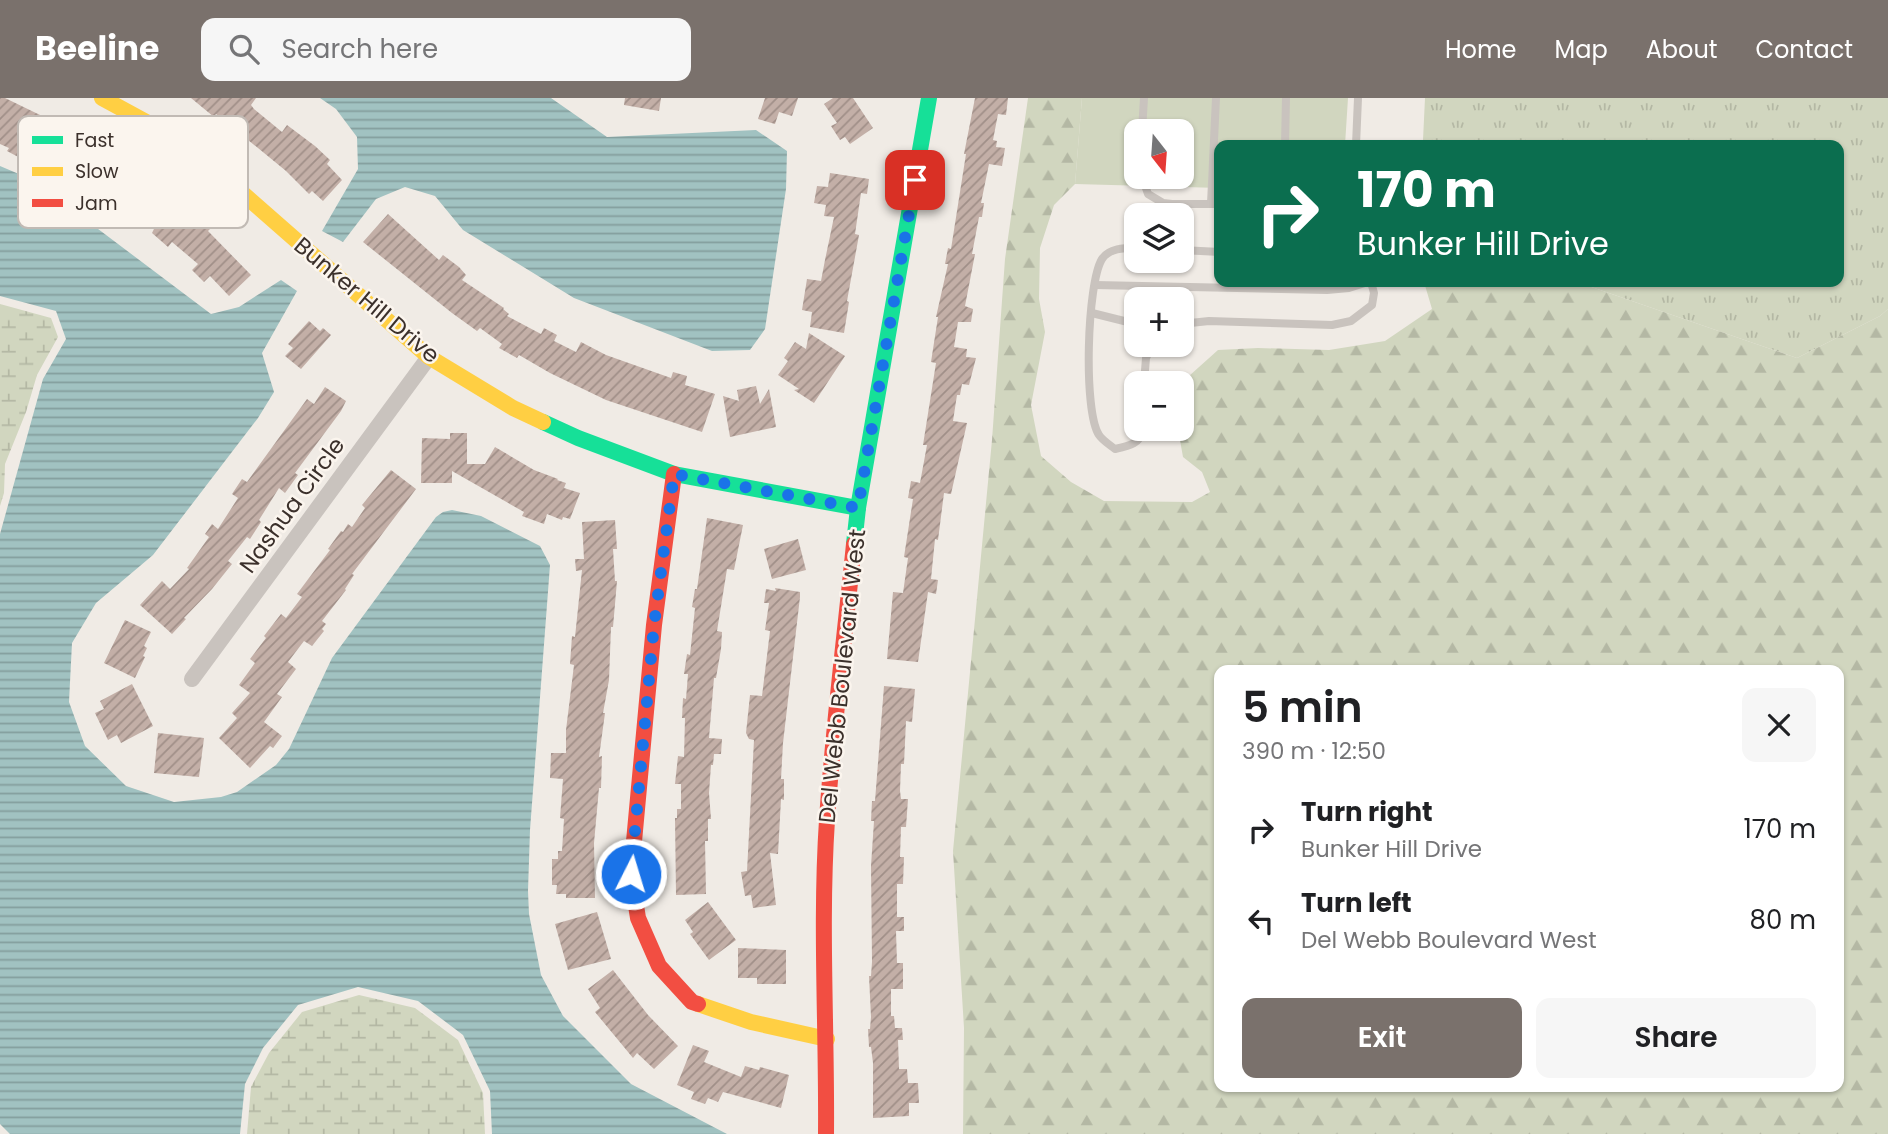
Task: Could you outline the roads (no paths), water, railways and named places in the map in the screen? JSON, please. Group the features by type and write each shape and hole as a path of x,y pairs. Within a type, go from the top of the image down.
{"street":[{"name":"Bunker Hill Drive","path":"103,98 136,116"},
{"name":"Del Webb Boulevard West","path":"825,1134 827,1040 823,937 827,820 858,508 929,98"},
{"name":"Bunker Hill Drive","path":"248,198 429,357 513,408 578,438 674,474 858,508"},
{"name":"Nashua Circle","path":"192,680 429,357"},
{"path":"674,474 654,625 631,874 638,918 659,966 692,1002 751,1022 827,1040"}],"lane":[{"path":"1143,119 1144,98"},
{"path":"1216,98 1216,140"},
{"path":"1285,140 1286,98"},
{"path":"1356,140 1358,98"},
{"path":"1146,189 1148,194 1163,203 1214,204"},
{"path":"1124,250 1107,253 1101,260 1095,285 1087,379 1094,423 1099,436 1115,449 1131,446 1138,441"},
{"path":"1194,251 1214,252"},
{"path":"1095,285 1327,290 1352,287"},
{"path":"1194,323 1332,325 1357,317 1372,305 1374,293 1371,287"},
{"path":"1092,313 1124,321"}],"water":[{"path":"320,98 551,98 607,137 756,130 787,151 786,189 765,329 750,350 712,351 574,298 463,230 435,196 405,187 376,199 343,242 322,231 358,169 357,137 336,109"},
{"path":"0,166 18,174 18,228 97,228 211,314 239,307 281,280 297,291 262,353 274,392 258,418 153,555 96,603 72,643 69,702 85,746 126,786 174,802 221,797 237,792 276,765 289,749 332,658 436,517 443,512 452,510 481,516 540,546 550,565 530,830 528,891 529,914 541,975 563,1016 631,1084 727,1134 492,1134 490,1091 463,1035 418,1001 358,987 298,1005 263,1048 245,1084 240,1134 10,1134 0,1124 0,534 43,379 66,339 56,311 0,296"}]}
